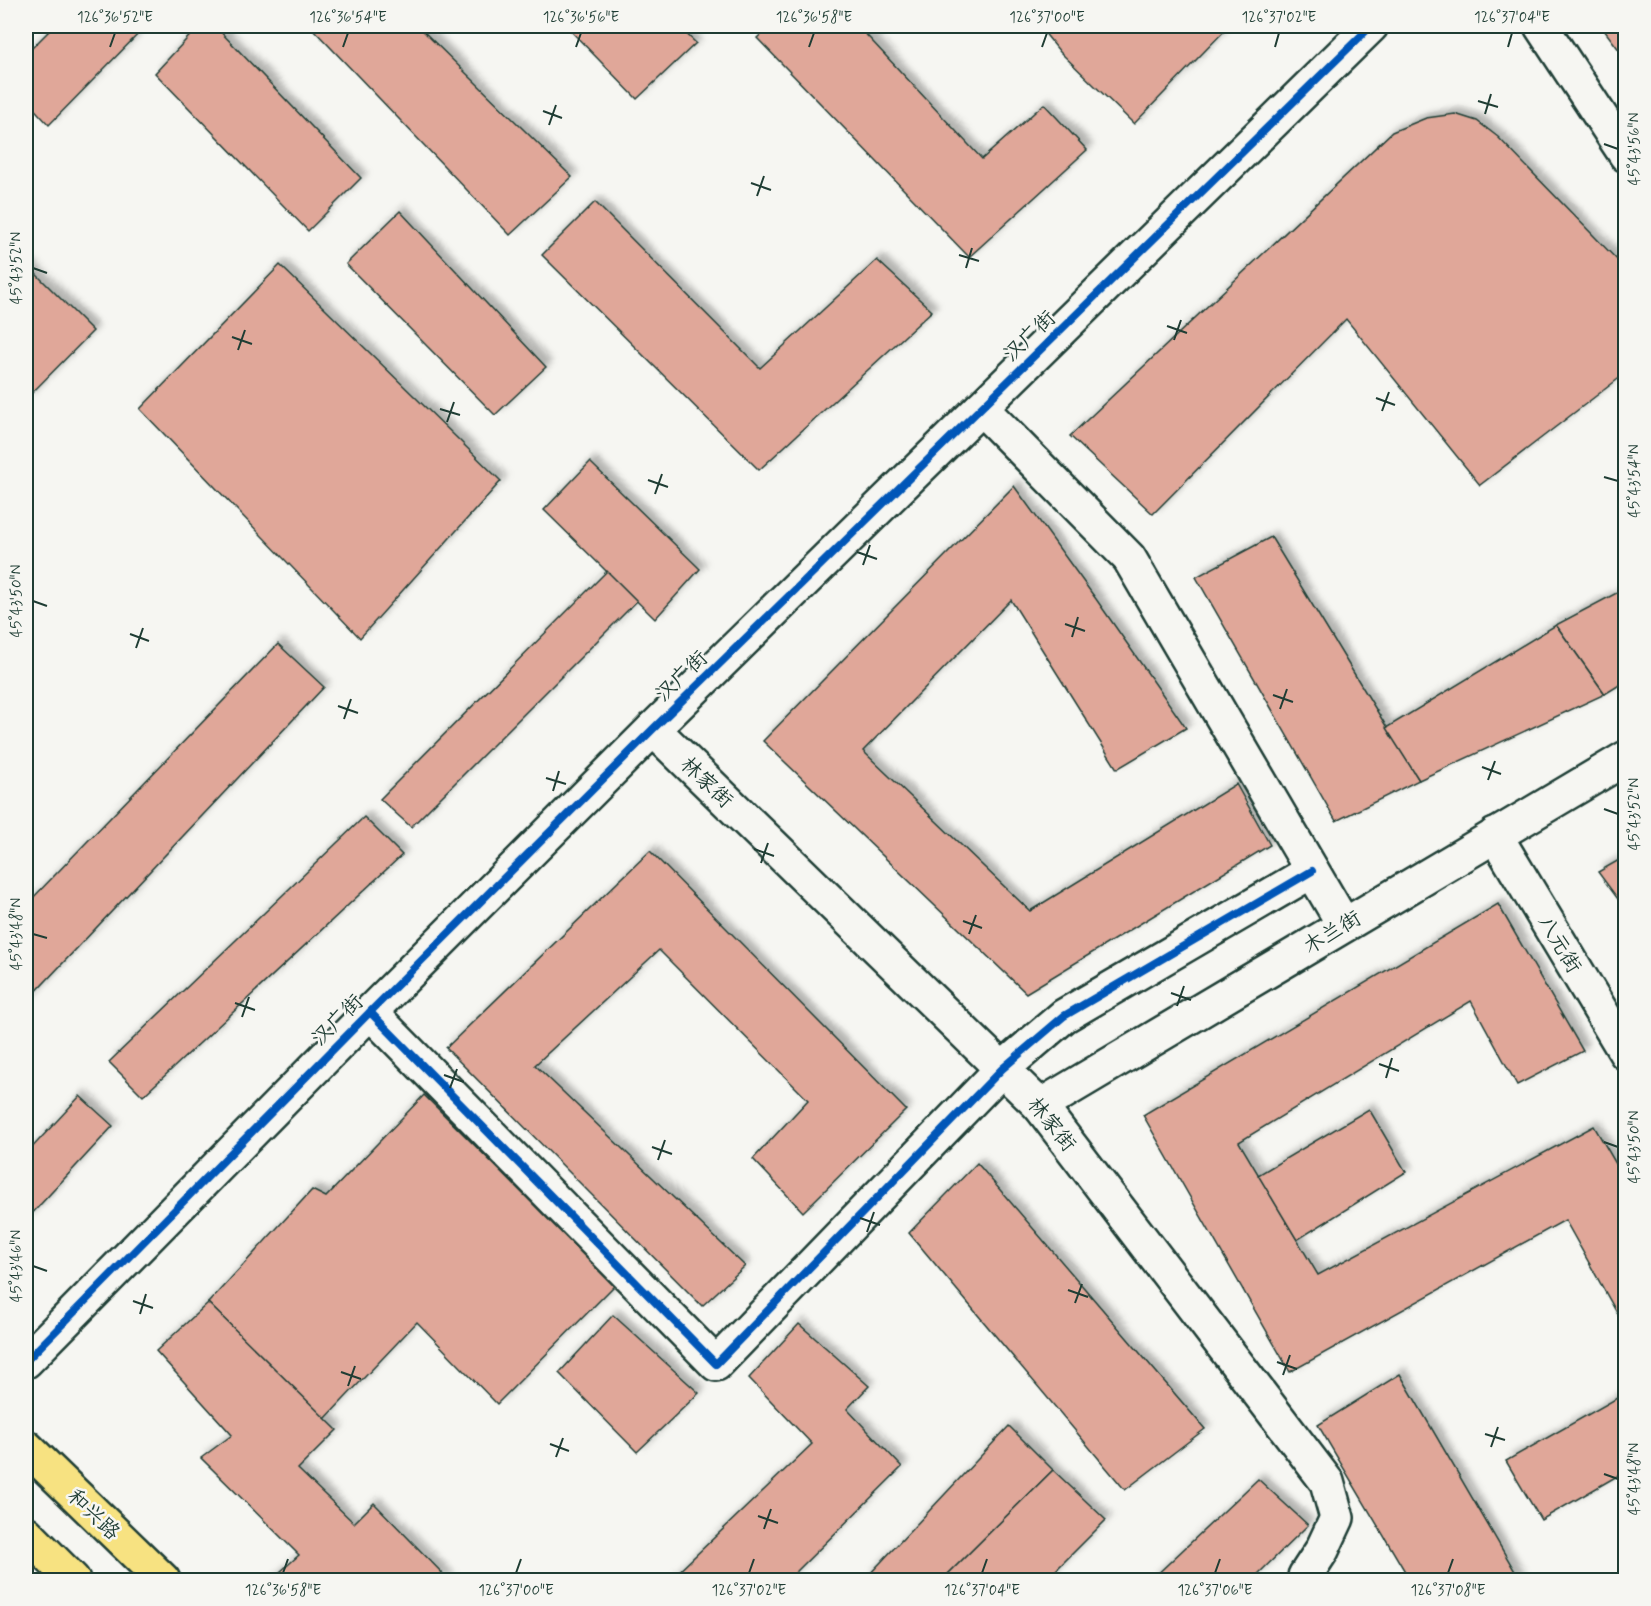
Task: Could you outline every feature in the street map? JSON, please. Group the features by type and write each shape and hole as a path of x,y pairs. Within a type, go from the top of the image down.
{"highway":[{"name":"和兴路","path":"26,1447 163,1581"},
{"path":"26,1533 73,1581"}],"street":[{"name":"汉广街","path":"26,1361 653,729 1371,26"},
{"path":"1541,26 1626,155"},
{"path":"981,408 1129,558 1344,925"},
{"name":"林家街","path":"653,729 1040,1106 1327,1482 1337,1518 1305,1579"},
{"name":"木兰街","path":"1040,1106 1626,758"},
{"name":"八元街","path":"1495,835 1626,1053"},
{"path":"370,1012 716,1364 1002,1069 1064,1016 1312,871"}],"building":[{"path":"54,26 146,26 49,125 26,100 26,54"},
{"path":"199,26 215,26 361,178 308,231 155,73"},
{"path":"310,26 418,26 572,177 510,235"},
{"path":"566,26 678,26 696,43 637,99"},
{"path":"770,26 858,26 982,159 1044,104 1087,150 969,257 757,38"},
{"path":"1039,26 1229,26 1134,124 1060,52"},
{"path":"1601,26 1626,26 1626,59"},
{"path":"1455,114 1477,121 1498,137 1626,269 1626,373 1480,485 1346,319 1153,514 1070,436 1392,132 1426,118"},
{"path":"595,202 760,368 877,260 932,311 759,470 542,255"},
{"path":"400,211 546,367 495,415 346,264"},
{"path":"26,264 93,331 26,399"},
{"path":"280,265 501,481 360,638 140,409"},
{"path":"1626,447 1626,460 1619,451"},
{"path":"590,462 700,569 655,619 544,510"},
{"path":"1014,486 1186,728 1117,769 1011,600 863,751 1030,911 1236,784 1270,845 1026,993 763,741"},
{"path":"1271,537 1419,780 1336,821 1196,577"},
{"path":"607,571 637,601 411,827 380,799"},
{"path":"1626,588 1626,681 1605,694 1556,625"},
{"path":"1556,625 1605,694 1419,780 1386,728"},
{"path":"278,644 324,687 26,1002 26,905"},
{"path":"364,817 402,855 143,1096 109,1062"},
{"path":"650,851 906,1110 803,1212 753,1159 808,1100 659,950 535,1065 745,1266 702,1306 446,1048"},
{"path":"1626,856 1626,910 1598,872"},
{"path":"1498,904 1583,1051 1517,1085 1471,1001 1239,1142 1318,1275 1594,1126 1626,1181 1626,1329 1565,1220 1290,1372 1143,1115"},
{"path":"424,1095 615,1285 497,1404 417,1322 325,1419 208,1303 312,1190 326,1197"},
{"path":"80,1096 113,1126 26,1220 26,1154"},
{"path":"1369,1109 1406,1172 1297,1240 1258,1175"},
{"path":"977,1163 1205,1429 1125,1490 909,1233"},
{"path":"208,1303 337,1430 298,1469 354,1523 374,1503 449,1580 271,1580 299,1555 201,1458 232,1435 156,1351"},
{"path":"613,1315 699,1393 637,1452 559,1373"},
{"path":"799,1324 869,1386 847,1409 902,1467 788,1580 670,1580 812,1444 749,1378"},
{"path":"1400,1374 1520,1580 1410,1580 1318,1425"},
{"path":"1626,1393 1626,1471 1541,1520 1506,1461"},
{"path":"1009,1426 1053,1470 942,1580 868,1580 866,1578"},
{"path":"1053,1470 1106,1520 1046,1580 942,1580"},
{"path":"1258,1479 1308,1525 1252,1580 1151,1580"}],"cycle path":[{"path":"26,1361 653,729 1371,26"},
{"path":"370,1012 716,1364 1002,1069 1064,1016 1312,871"}]}
